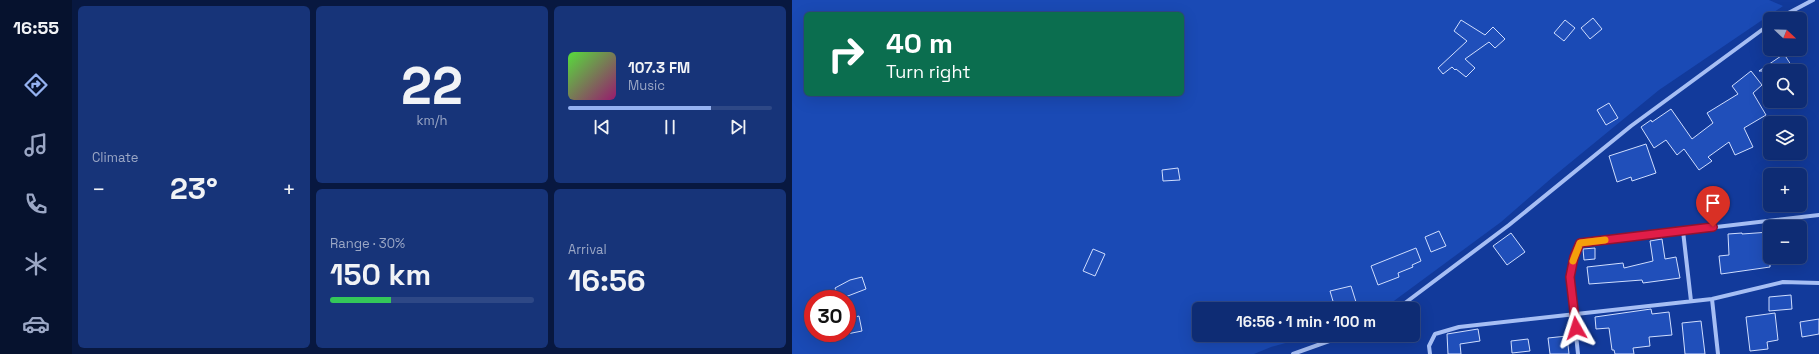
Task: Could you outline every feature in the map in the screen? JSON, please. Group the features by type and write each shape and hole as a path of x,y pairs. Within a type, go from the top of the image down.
{"street":[{"path":"1790,12 1813,0"},
{"path":"1406,302 1509,225 1631,126 1763,29"},
{"path":"1578,354 1570,277 1574,257 1580,243 1819,215"},
{"path":"1683,231 1691,301"},
{"path":"1430,354 1429,346 1435,334 1459,327 1712,299 1783,282 1819,282"},
{"path":"1712,299 1718,354"},
{"path":"1293,354 1326,342"}],"shaded area":[{"path":"792,0 1769,0 1783,6 1774,12 1763,12 1763,20 1659,90 1554,176 1501,222 1392,302 1192,302 1192,342 1289,342 1254,354 792,354"}],"building":[{"path":"1593,18 1602,29 1590,39 1581,28"},
{"path":"1461,20 1485,35 1493,27 1505,39 1495,48 1489,42 1465,59 1475,68 1466,77 1452,67 1443,74 1438,68 1467,41 1454,31"},
{"path":"1565,20 1575,28 1564,41 1554,33"},
{"path":"1781,56 1785,56 1790,64 1769,64"},
{"path":"1751,71 1762,85 1753,93 1766,115 1744,128 1753,147 1735,155 1729,142 1708,157 1712,161 1699,170 1684,149 1677,155 1666,140 1654,148 1641,127 1651,120 1652,122 1671,109 1692,139 1713,123 1707,113 1738,94 1732,86"},
{"path":"1609,103 1618,118 1606,125 1597,110"},
{"path":"1646,144 1656,173 1632,181 1631,177 1617,182 1609,156"},
{"path":"1178,168 1180,180 1163,181 1162,170"},
{"path":"1439,231 1446,246 1431,252 1425,237"},
{"path":"1763,232 1763,264 1770,264 1770,267 1721,274 1719,256 1729,255 1728,234"},
{"path":"1511,233 1525,252 1507,265 1493,246"},
{"path":"1662,239 1665,259 1676,257 1680,278 1643,283 1642,280 1589,284 1587,267 1623,263 1624,268 1653,261 1650,241"},
{"path":"1416,248 1421,261 1412,265 1413,267 1398,273 1399,277 1378,285 1371,266"},
{"path":"1595,248 1595,259 1584,260 1583,249"},
{"path":"1093,249 1105,254 1095,276 1083,271"},
{"path":"862,277 866,289 856,293 856,290 836,290 835,288 850,280"},
{"path":"1351,286 1356,302 1333,302 1330,291"},
{"path":"1791,295 1792,309 1769,311 1769,297"},
{"path":"1651,309 1652,314 1669,312 1672,335 1649,337 1650,346 1633,348 1634,354 1615,354 1614,350 1612,350 1609,328 1596,329 1595,317"},
{"path":"1775,313 1778,340 1767,342 1768,349 1750,351 1746,317"},
{"path":"859,316 862,331 856,332 856,317"},
{"path":"1819,319 1819,334 1802,337 1800,322"},
{"path":"1701,321 1705,354 1685,354 1682,323"},
{"path":"1478,329 1480,341 1460,344 1461,354 1448,354 1447,334"},
{"path":"1567,336 1569,354 1550,354 1548,338"},
{"path":"1528,339 1530,351 1512,353 1511,341"}],"slow traffic":[{"path":"1573,261 1580,243 1605,240"}],"route":[{"path":"1576,328 1570,277 1574,257 1580,243 1713,227"}]}
